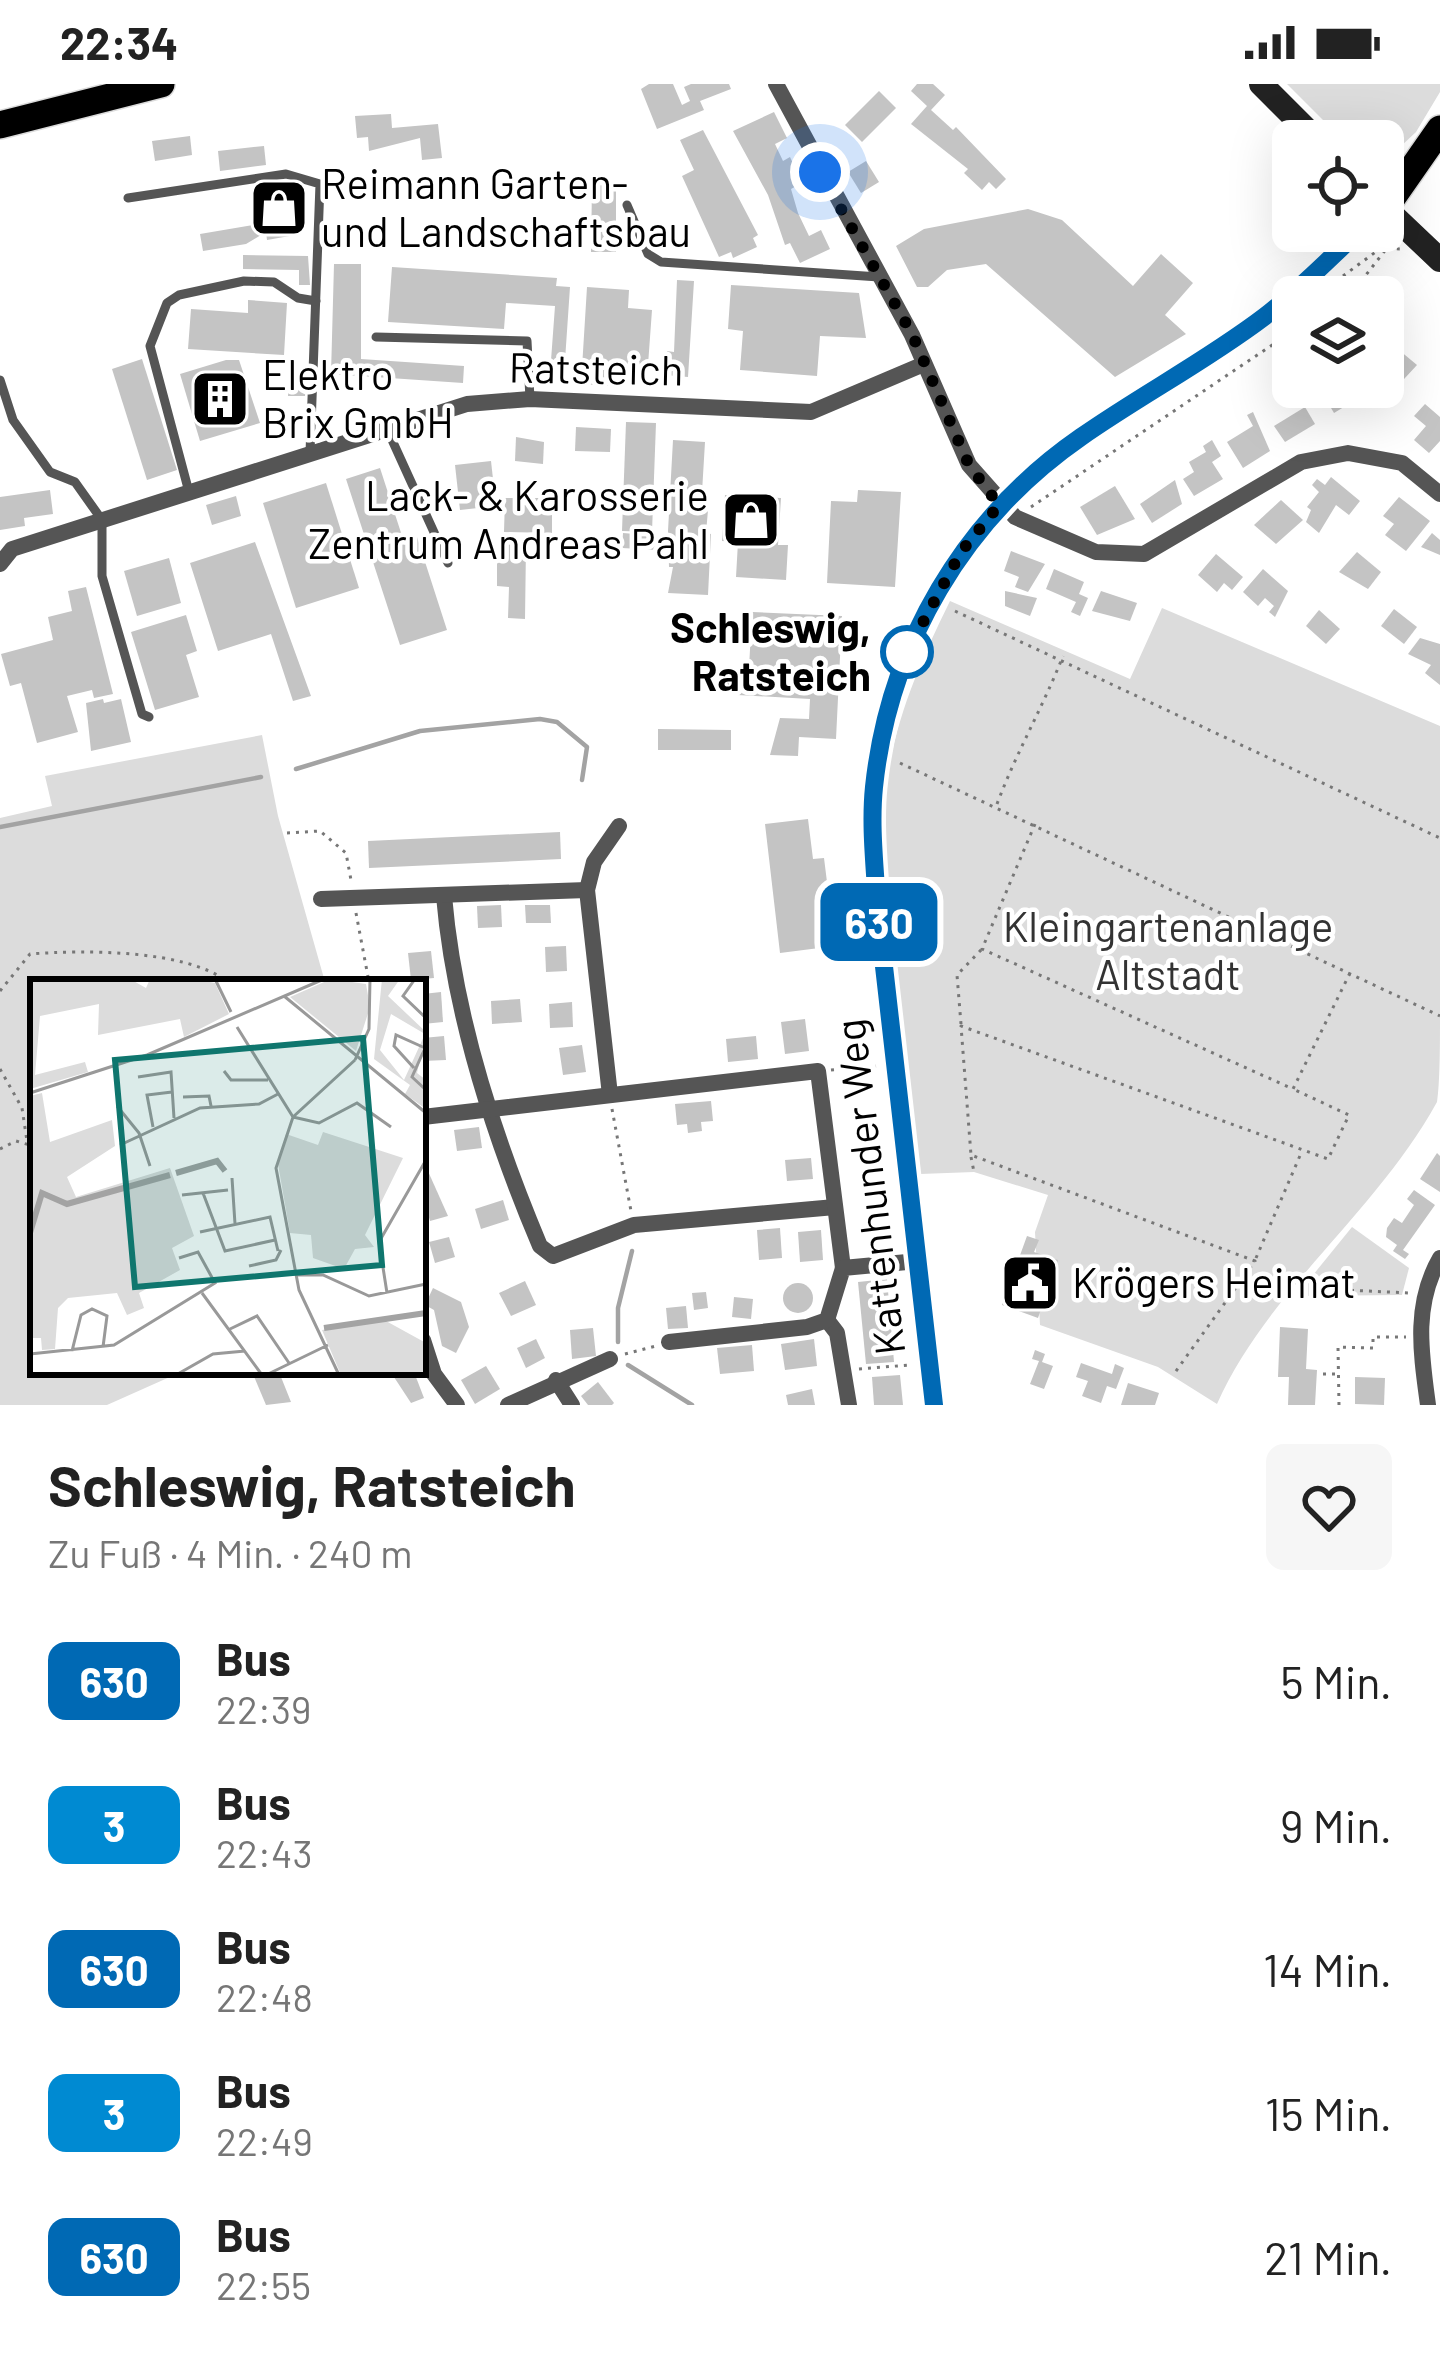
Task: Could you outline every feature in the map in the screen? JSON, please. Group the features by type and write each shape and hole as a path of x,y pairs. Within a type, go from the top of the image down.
{"main road":[{"path":"0,125 160,84"},
{"path":"1404,181 1440,129"}],"street":[{"path":"776,84 924,364 969,465 1007,511 1096,552 1144,554 1301,462 1348,453 1402,463 1440,494"},
{"path":"1261,84 1297,120"},
{"path":"1404,232 1440,260"},
{"name":"Kattenhunder Weg","path":"934,1405 874,848 874,788 884,734 922,620 961,552 1078,439 1264,317 1337,252"},
{"name":"Ratsteich","path":"0,564 12,548 467,404 530,399 811,412 924,364"},
{"path":"610,1095 587,890 593,862 619,826"},
{"path":"321,899 587,890"},
{"path":"445,896 452,971 540,1246 553,1256 634,1225 835,1207"},
{"path":"426,1117 818,1071 842,1268 827,1320"},
{"path":"1428,1405 1420,1337 1424,1295 1440,1258"},
{"path":"842,1268 918,1262"},
{"path":"669,1342 827,1320"},
{"path":"827,1320 837,1333 849,1405"},
{"path":"426,1349 434,1374 458,1405"},
{"path":"508,1405 618,1356"},
{"path":"556,1380 572,1405"}],"lane":[{"path":"128,198 286,174 308,176 320,184 310,453"},
{"path":"627,205 648,254 661,262 879,278"},
{"path":"189,491 150,346 167,303 179,295 244,281 274,282 298,298 316,301"},
{"path":"376,337 527,340 530,399"},
{"path":"0,380 13,420 50,472 75,482 102,520 102,576 142,714 149,717"},
{"path":"387,429 448,563"}],"path":[{"path":"1365,276 1384,252"},
{"path":"1007,511 1272,344"},
{"path":"956,610 1063,656 1440,838"},
{"path":"997,805 1022,738 1033,730 1063,656"},
{"path":"900,763 1440,1016"},
{"path":"974,1172 957,975 982,949 1035,824"},
{"path":"287,832 320,831 346,853 368,979"},
{"path":"961,1026 1328,1159 1349,1114 982,949"},
{"path":"0,991 30,954 85,950 209,968 224,979"},
{"path":"1293,1089 1350,974"},
{"path":"818,1071 895,1064"},
{"path":"0,1069 22,1108 30,1144"},
{"path":"610,1095 634,1225"},
{"path":"0,1149 27,1142"},
{"path":"1176,1371 1255,1261 1303,1149"},
{"path":"971,1155 1255,1261"},
{"path":"1324,1289 1424,1295"},
{"path":"1339,1405 1338,1347 1373,1348 1373,1336 1420,1337"},
{"path":"618,1356 669,1342"},
{"path":"845,1370 929,1363"},
{"path":"1323,1374 1339,1374"}],"green space":[{"path":"1287,84 1440,84 1416,132 1404,143 1404,120 1323,120"},
{"name":"Kleingartenanlage Altstadt","path":"950,601 1130,679 1162,608 1440,726 1437,1102 1384,1180 1264,1325 1217,1404 1158,1367 1040,1325 1035,1232 1048,1195 974,1172 920,1174 887,911 885,808 900,721"},
{"path":"262,735 278,816 324,979 30,979 30,1375 174,1375 107,1405 0,1405 0,818 52,806 45,776"},
{"path":"1352,1227 1409,1268 1402,1295 1296,1296"}],"building":[{"path":"649,84 673,84 682,105 690,101 684,87 691,84 729,84 731,89 700,101 704,110 657,129 641,89"},
{"path":"917,84 933,84 945,95 931,110 953,130 956,127 1006,179 996,189 989,182 982,190 964,173 968,169 911,124 927,106 911,91"},
{"path":"879,91 896,108 862,142 845,125"},
{"path":"774,112 787,138 775,144 783,161 790,157 802,183 791,189 798,213 809,236 821,230 830,249 800,263 790,243 785,245 768,195 733,131"},
{"path":"391,114 392,128 438,124 442,158 422,160 420,138 369,151 368,137 357,138 355,116"},
{"path":"703,130 758,235 753,238 757,247 733,258 731,252 719,257 682,176 694,170 680,140"},
{"path":"190,136 192,155 155,161 152,141"},
{"path":"264,146 266,165 220,171 218,151"},
{"path":"866,161 879,182 861,193 848,172"},
{"path":"592,185 616,186 616,252 591,252"},
{"name":"Reimann Garten- und Landschaftsbau","path":"294,190 301,234 267,240 266,232 246,244 203,251 200,234 264,223 259,192"},
{"path":"1028,209 1062,220 1133,286 1161,254 1193,283 1165,315 1186,334 1115,377 986,264 947,270 928,287 917,287 896,246 924,229"},
{"path":"243,255 308,256 310,285 299,285 299,270 243,269"},
{"path":"334,264 361,264 361,359 464,366 463,383 331,374"},
{"path":"392,267 557,278 556,286 570,287 564,375 550,374 555,306 506,303 504,329 388,322"},
{"path":"677,280 694,281 688,377 665,375 667,351 674,352"},
{"path":"731,285 859,293 866,338 820,336 817,376 740,370 743,331 728,329"},
{"path":"587,287 629,290 628,308 652,310 648,365 610,363 608,386 581,384"},
{"path":"248,300 287,303 284,355 188,349 191,309 248,313"},
{"path":"1404,354 1417,365 1404,379"},
{"path":"142,359 177,470 147,480 112,369"},
{"name":"Elektro Brix GmbH","path":"239,360 260,423 200,441 180,374"},
{"path":"289,376 306,377 305,396 288,396"},
{"path":"1425,404 1440,417 1440,441 1429,453 1414,440 1426,426 1414,416"},
{"path":"1303,408 1315,424 1285,442 1274,426"},
{"path":"1253,412 1270,451 1243,468 1227,442 1253,426 1247,415"},
{"path":"626,422 656,423 652,532 622,531"},
{"path":"576,427 611,429 610,452 575,451"},
{"path":"516,437 544,442 543,464 515,461"},
{"path":"673,440 705,442 701,509 708,510 706,533 711,534 708,595 668,593 673,567 669,567 668,531"},
{"path":"1212,440 1221,456 1212,462 1223,479 1194,496 1183,479 1194,472 1189,462 1206,452 1203,446"},
{"path":"491,461 496,506 460,510 455,465"},
{"path":"380,468 404,542 417,537 447,630 400,645 346,479"},
{"path":"1331,477 1360,501 1349,515 1336,505 1319,533 1306,522 1311,510 1307,507 1319,492 1312,485 1317,479 1325,485"},
{"path":"1175,480 1182,504 1152,523 1140,504"},
{"path":"326,483 359,588 296,608 263,503"},
{"path":"1115,486 1135,519 1097,535 1080,507"},
{"path":"50,490 53,514 24,518 25,526 0,530 0,497"},
{"path":"858,490 901,492 895,587 827,583 831,501 857,502"},
{"name":"Lack- & Karosserie Zentrum Andreas Pahl","path":"725,495 781,498 778,545 788,545 786,580 736,577 738,542 722,541"},
{"path":"236,496 241,516 212,525 206,505"},
{"path":"1399,497 1430,521 1406,551 1385,535 1394,524 1383,516"},
{"path":"505,498 552,498 552,533 504,532"},
{"path":"1281,500 1303,520 1276,544 1254,525"},
{"path":"623,533 658,536 657,550 622,548"},
{"path":"1432,533 1440,540 1440,555 1421,547"},
{"path":"255,542 311,696 293,701 271,634 218,651 190,563"},
{"path":"497,544 526,545 525,619 508,618 509,587 497,586"},
{"path":"1011,551 1045,564 1028,592 1015,587 1019,577 1004,571"},
{"path":"1357,552 1381,572 1368,589 1339,572"},
{"path":"1216,554 1243,577 1232,590 1224,583 1217,592 1198,575"},
{"path":"169,558 181,603 137,616 124,571"},
{"path":"1054,569 1084,582 1079,594 1088,598 1080,616 1071,612 1076,602 1046,589"},
{"path":"1263,569 1288,591 1275,617 1269,612 1274,606 1265,598 1258,606 1243,592"},
{"path":"86,587 113,694 94,698 92,690 67,696 78,732 37,743 21,683 10,686 1,654 53,640 48,617 72,611 68,591"},
{"path":"1005,591 1037,598 1030,616 1005,606"},
{"path":"1101,591 1137,603 1130,621 1092,611"},
{"path":"1394,609 1417,627 1404,644 1381,626"},
{"path":"1319,610 1340,629 1326,644 1306,626"},
{"path":"752,612 842,616 836,739 799,737 798,756 770,755 780,718 809,719 810,699 720,694 722,667 749,668"},
{"path":"186,615 197,651 186,655 199,697 155,710 131,632"},
{"path":"1420,638 1440,644 1440,685 1425,673 1431,665 1408,654"},
{"path":"103,699 104,703 121,699 131,742 91,751 86,703"},
{"path":"658,729 731,730 731,750 658,750"},
{"path":"808,819 813,859 824,858 835,946 780,953 765,824"},
{"path":"560,832 561,859 369,868 368,841"},
{"path":"501,905 502,927 478,928 477,906"},
{"path":"525,905 550,905 551,923 526,923"},
{"path":"566,946 567,971 546,972 545,947"},
{"path":"431,951 434,978 411,979 408,953"},
{"path":"441,992 443,1022 426,1024 426,994"},
{"path":"520,999 522,1022 492,1024 491,1001"},
{"path":"572,1002 573,1027 550,1028 549,1004"},
{"path":"805,1019 809,1051 785,1054 781,1022"},
{"path":"444,1036 446,1060 426,1061 426,1038"},
{"path":"756,1036 758,1059 728,1062 726,1039"},
{"path":"582,1045 586,1072 563,1075 559,1048"},
{"path":"711,1101 713,1121 701,1122 702,1131 688,1133 687,1124 677,1125 675,1104"},
{"path":"479,1127 482,1148 457,1151 454,1130"},
{"path":"1437,1153 1440,1156 1440,1192 1420,1179"},
{"path":"811,1158 813,1179 787,1181 785,1160"},
{"path":"426,1167 448,1216 430,1221 426,1207"},
{"path":"1414,1190 1435,1205 1403,1250 1409,1254 1405,1259 1393,1251 1397,1245 1386,1237 1387,1228 1394,1218 1402,1223 1414,1205 1407,1199"},
{"path":"503,1200 509,1220 481,1229 475,1209"},
{"path":"780,1228 782,1258 759,1260 757,1230"},
{"path":"821,1230 823,1260 800,1262 798,1232"},
{"name":"Krögers Heimat","path":"1027,1236 1039,1240 1034,1252 1058,1260 1038,1318 1002,1305"},
{"path":"449,1237 455,1257 435,1263 429,1242"},
{"path":"887,1279 894,1362 866,1364 858,1282"},
{"path":"525,1281 536,1305 511,1316 499,1293"},
{"path":"798,1283 809,1287 813,1298 809,1309 798,1313 787,1309 783,1298 787,1287"},
{"path":"433,1288 461,1302 469,1327 456,1353 442,1346 434,1310 426,1303"},
{"path":"706,1292 708,1308 694,1310 692,1293"},
{"path":"734,1297 753,1299 751,1319 732,1317"},
{"path":"686,1306 688,1328 668,1329 666,1308"},
{"path":"1280,1327 1308,1329 1306,1369 1317,1370 1315,1405 1288,1405 1289,1377 1278,1377"},
{"path":"593,1328 596,1356 572,1359 570,1330"},
{"path":"536,1339 545,1358 526,1368 517,1348"},
{"path":"814,1339 817,1366 785,1370 781,1344"},
{"path":"752,1345 754,1371 720,1374 717,1348"},
{"path":"1035,1350 1045,1354 1042,1362 1053,1366 1044,1389 1030,1384 1039,1361 1032,1359"},
{"path":"1081,1363 1112,1374 1115,1364 1124,1368 1116,1389 1107,1386 1101,1403 1082,1396 1088,1381 1076,1377"},
{"path":"486,1366 500,1389 475,1404 461,1380"},
{"path":"253,1375 280,1375 291,1402 266,1405"},
{"path":"393,1375 415,1375 424,1398 411,1403"},
{"path":"900,1375 903,1405 874,1405 872,1377"},
{"path":"1355,1377 1385,1378 1384,1405 1355,1404"},
{"path":"598,1382 612,1405 588,1405 581,1396"},
{"path":"1128,1383 1159,1393 1155,1405 1121,1405"},
{"path":"812,1389 815,1405 788,1405 786,1395"}],"waterway":[{"path":"296,769 420,731 540,719 557,722 587,747 582,780"},
{"path":"0,827 261,777"},
{"path":"618,1342 618,1308 632,1251"},
{"path":"628,1365 692,1405"}],"bus line":[{"name":"630","path":"934,1405 877,905 874,788 894,688 922,620 961,552 999,505 1078,439 1264,317 1337,252"}],"place":[{"name":"Reimann Garten- und Landschaftsbau","path":"279,208"},
{"name":"Elektro Brix GmbH","path":"220,399"},
{"name":"Lack- & Karosserie Zentrum Andreas Pahl","path":"751,520"},
{"name":"Schleswig, Ratsteich","path":"907,652"},
{"name":"Krögers Heimat","path":"1030,1283"}],"route":[{"path":"820,172 912,334 969,465 999,505 961,552 907,652"}]}
